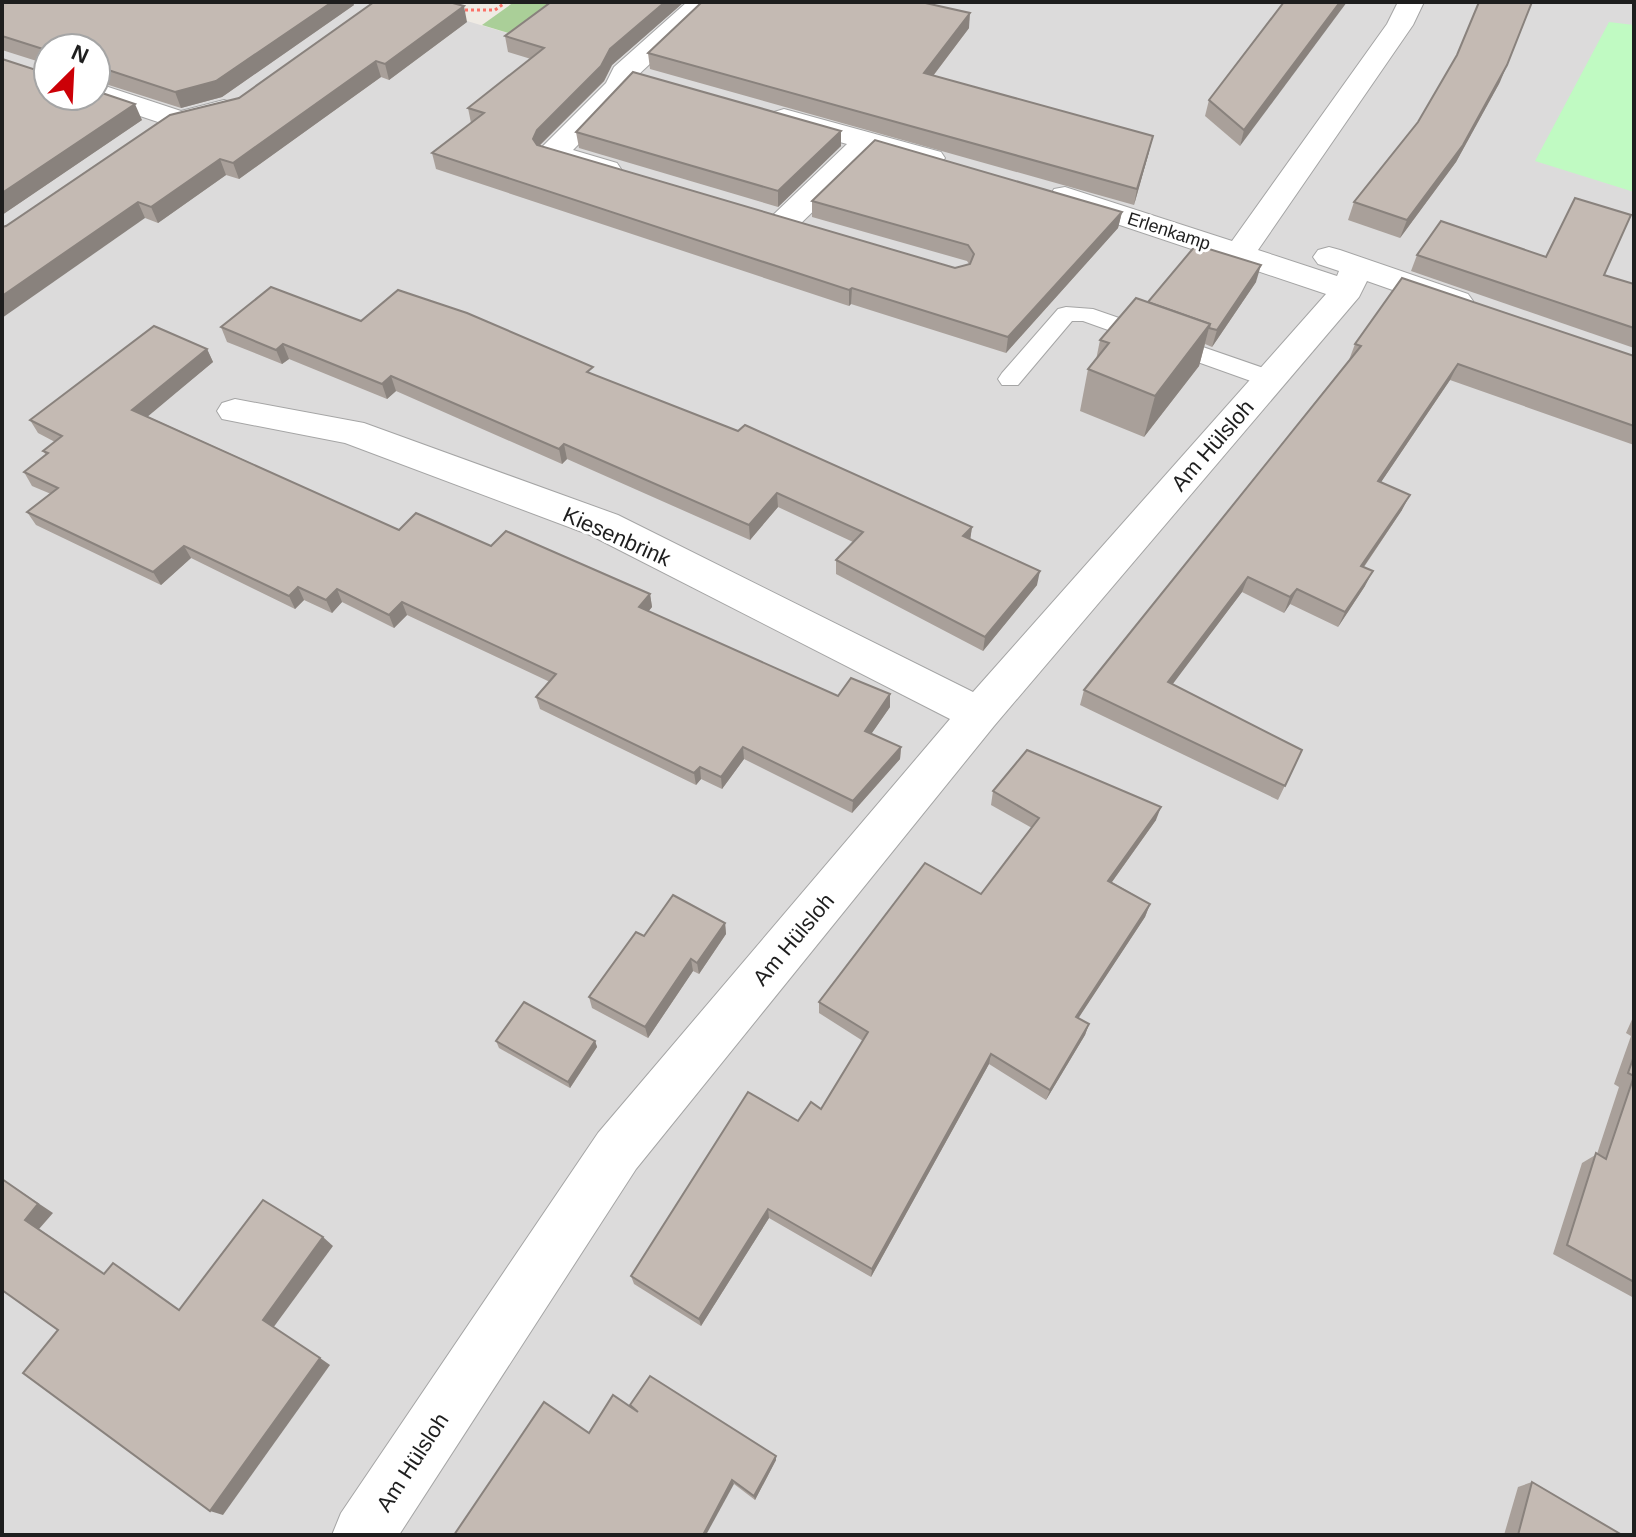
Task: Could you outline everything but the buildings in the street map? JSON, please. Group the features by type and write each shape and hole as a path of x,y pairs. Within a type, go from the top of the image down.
{"street":[{"path":"639,179 553,153 619,86 624,73 703,2"},
{"path":"1247,242 1400,25 1411,2"},
{"path":"624,73 654,82"},
{"path":"112,97 179,120 233,106 245,98"},
{"path":"761,111 955,166"},
{"path":"145,135 172,117"},
{"path":"783,223 868,141"},
{"name":"Erlenkamp","path":"1042,190 1247,242 1352,279 1488,312"},
{"name":"Am Hülsloh","path":"363,1535 617,1151 979,714 1270,379 1352,279"},
{"name":"Kiesenbrink","path":"235,411 351,432 604,525 979,714"}],"lane":[{"name":"Am Hülsloh","path":"1010,379 1066,314 1085,314 1270,379"}],"path":[{"path":"453,9 466,12 495,10 506,2"}],"shaded area":[{"path":"2,2 403,2 521,37 567,2 1634,2 1634,1535 2,1535"}],"green space":[{"path":"514,2 567,2 521,37 482,25"},
{"path":"1609,22 1634,25 1634,192 1535,161"}]}
